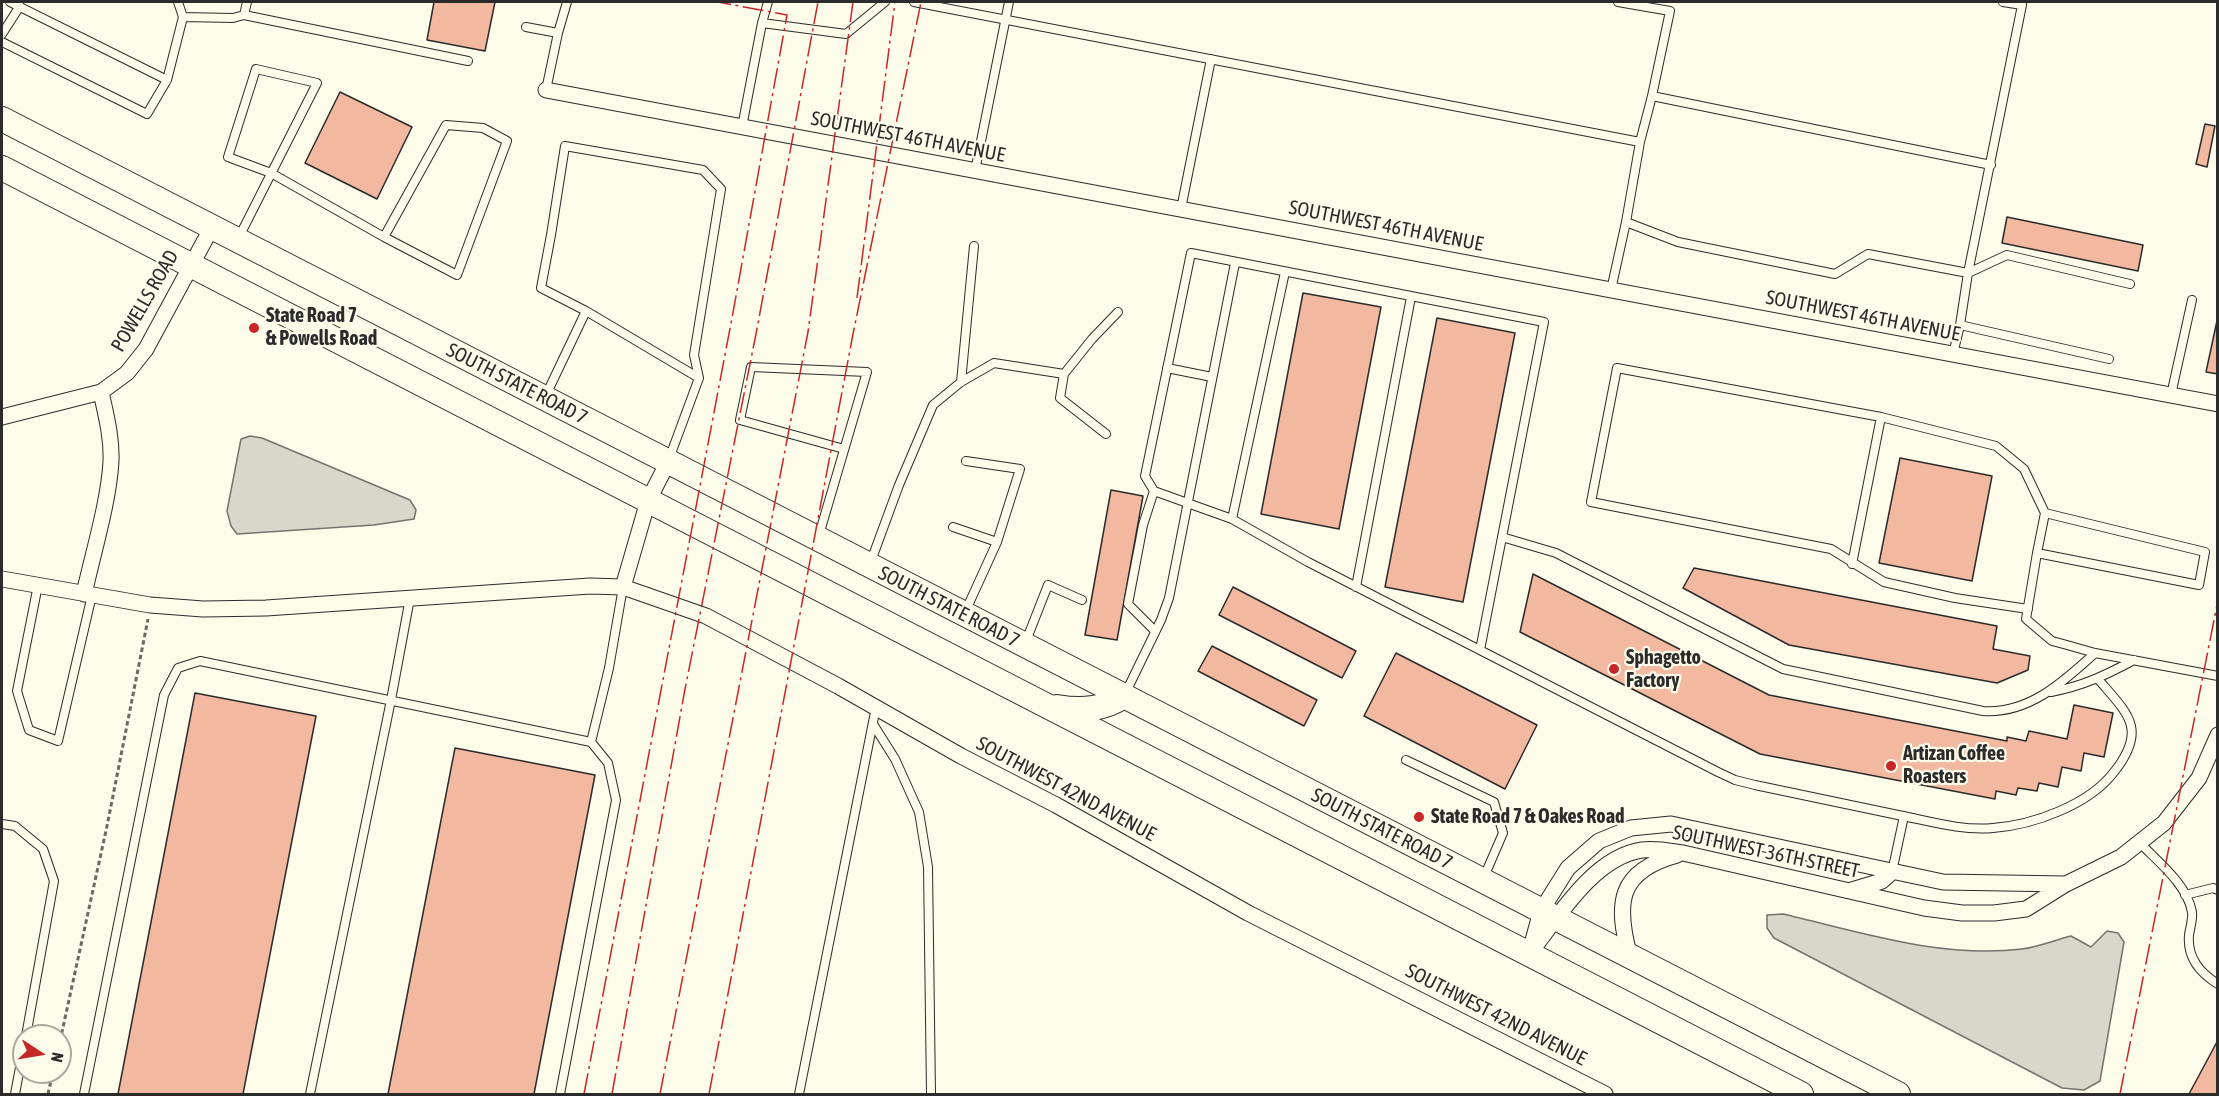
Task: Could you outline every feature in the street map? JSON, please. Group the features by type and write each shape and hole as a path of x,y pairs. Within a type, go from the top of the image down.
{"main road":[{"name":"SOUTH STATE ROAD 7","path":"2,119 1898,1095"},
{"path":"2,168 1801,1095"},
{"path":"1045,706 1073,710 1094,709 1111,705 1124,696"}],"street":[{"name":"SOUTHWEST 46TH AVENUE","path":"546,90 2217,404"},
{"name":"POWELLS ROAD","path":"2,417 101,392 127,373 146,349 212,227"},
{"path":"88,594 111,462 110,434 101,392"},
{"path":"623,587 648,501 668,462"},
{"name":"SOUTHWEST 42ND AVENUE","path":"2,579 150,605 203,609 266,608 590,586 623,587 706,616 876,707 961,756 1056,805 1248,913 1605,1095"},
{"name":"SOUTHWEST 36TH STREET","path":"1549,915 1600,871 1620,858 1639,851 1656,849 1683,853 1924,908 1994,914 2026,909 2066,884 2121,857 2164,823 2199,778 2214,751 2217,735"},
{"name":"SOUTHWEST 36TH STREET","path":"1529,954 1549,915 1568,868 1599,841 1631,828 1671,824 1943,882 2066,884"},
{"path":"1630,957 1622,911 1631,881 1642,869 1656,861 1683,853"},
{"path":"1848,891 1882,881 1892,872"}],"lane":[{"path":"10,2 167,80"},
{"path":"2,42 147,114 167,80 183,16 178,2"},
{"path":"244,15 247,2"},
{"path":"546,90 567,2"},
{"path":"742,127 768,2"},
{"path":"762,23 846,34 885,2"},
{"path":"914,2 1640,142"},
{"path":"975,171 1009,2"},
{"path":"1611,290 1640,142 1670,11 1618,2"},
{"path":"1953,354 2022,3 2003,2"},
{"path":"2,34 20,6"},
{"path":"183,16 233,18 244,15 468,61"},
{"path":"526,27 558,33"},
{"path":"1181,209 1211,59"},
{"path":"238,240 271,173 317,83 256,69 228,157 271,173 384,237 457,275 507,141 483,128 446,125 384,237"},
{"path":"1652,96 1991,165"},
{"path":"668,462 699,378 694,355 721,189 703,170 565,146 541,288 586,311 699,378"},
{"path":"1626,222 1678,242 1835,274 1868,254 1968,273 2007,255 2130,284"},
{"path":"961,382 974,246"},
{"path":"1480,650 1544,322 1191,253 1145,476 1154,490 1232,519 1356,587 1735,780 1956,827 1991,829 2018,825 2049,815 2081,800 2109,779 2125,758 2132,739 2131,722 2098,679"},
{"path":"1124,696 1169,598 1235,263"},
{"path":"1232,519 1285,272"},
{"path":"1356,587 1411,297"},
{"path":"2172,395 2192,300"},
{"path":"544,398 586,311"},
{"path":"1106,434 1060,398 1064,374 1092,339 1118,312"},
{"path":"1960,325 2109,359"},
{"path":"869,566 899,485 933,405 961,382 994,363 1064,374"},
{"path":"818,539 867,372 751,368 740,420 844,449"},
{"path":"2028,609 1955,598 1884,582 1831,549 1591,502 1617,368 1881,417 1996,446 2024,469 2044,513 2028,609 2026,619 2052,641 2095,653 2217,676"},
{"path":"1167,369 1212,377"},
{"path":"1852,564 1881,417"},
{"path":"964,614 997,542 1020,470 966,461"},
{"path":"1154,490 1143,525 1128,604 1155,631"},
{"path":"2037,553 2199,585 2205,552 2044,513"},
{"path":"953,527 997,542"},
{"path":"1502,537 1556,553 1783,669 1983,711 2005,711 2050,692 2075,688 2098,679 2135,659"},
{"path":"38,585 17,692 29,730 58,741 88,594"},
{"path":"1024,645 1048,585 1082,600"},
{"path":"591,742 609,668 623,587"},
{"path":"310,1095 392,700 410,598"},
{"path":"2050,692 2095,653"},
{"path":"84,1095 164,695 178,668 200,661 591,742 608,764 616,800 560,1095"},
{"path":"799,1095 876,707"},
{"path":"873,724 895,759 919,812 927,867 931,1095"},
{"path":"1406,760 1494,802 1503,833 1483,881"},
{"path":"1892,872 1904,816"},
{"path":"2,824 15,826 43,849 54,881 28,1024"},
{"path":"2139,842 2173,876 2185,895 2193,913 2189,938 2190,954 2201,973 2217,984"},
{"path":"2185,895 2213,888 2217,890"}],"path":[{"path":"64,1024 107,826 150,605"}],"shaded area":[{"path":"250,436 262,438 410,500 416,510 414,519 374,525 237,534 231,526 227,511 241,439"},
{"path":"1783,914 1871,936 1962,950 2022,949 2071,936 2091,947 2107,931 2118,933 2124,942 2100,1081 2084,1090 2062,1088 1774,938 1767,928 1767,915"}],"building":[{"path":"434,2 495,2 485,51 427,40"},
{"path":"340,92 412,127 377,199 305,163"},
{"path":"2205,124 2215,126 2207,167 2196,164"},
{"path":"2007,217 2143,245 2138,271 2002,243"},
{"path":"1303,293 1381,307 1339,529 1261,514"},
{"path":"2218,316 2218,374 2206,372"},
{"path":"1437,318 1515,333 1463,602 1385,587"},
{"path":"1900,458 1992,476 1972,581 1879,563"},
{"path":"1111,490 1143,496 1117,640 1085,635"},
{"path":"1694,568 1997,626 1993,649 2030,656 2028,670 1997,683 1789,645 1683,588"},
{"path":"1533,574 1769,695 2007,741 2007,737 2026,741 2029,731 2067,739 2074,705 2113,713 2104,757 2084,753 2081,771 2062,767 2058,787 2039,783 2037,791 2018,788 2016,795 1996,791 1995,799 1760,754 1520,632"},
{"path":"1233,587 1356,651 1342,678 1219,615"},
{"path":"1212,646 1317,700 1304,726 1198,671"},
{"path":"1396,653 1537,725 1505,789 1364,716"},
{"path":"195,693 316,716 243,1094 118,1094"},
{"path":"455,748 595,775 534,1094 388,1094"},
{"path":"2218,1040 2218,1094 2189,1094"}],"power":[{"path":"584,1094 732,318 787,15 718,2"},
{"path":"612,1094 685,689 756,334 818,2"},
{"path":"660,1094 808,332 853,2"},
{"path":"857,298 895,2"},
{"path":"709,1094 853,334 921,2"},
{"path":"2120,1094 2218,600"}],"place":[{"name":"State Road 7 & Powells Road","path":"254,328"},
{"name":"Sphagetto Factory","path":"1614,669"},
{"name":"Artizan Coffee Roasters","path":"1891,766"},
{"name":"State Road 7 & Oakes Road","path":"1419,817"}]}
